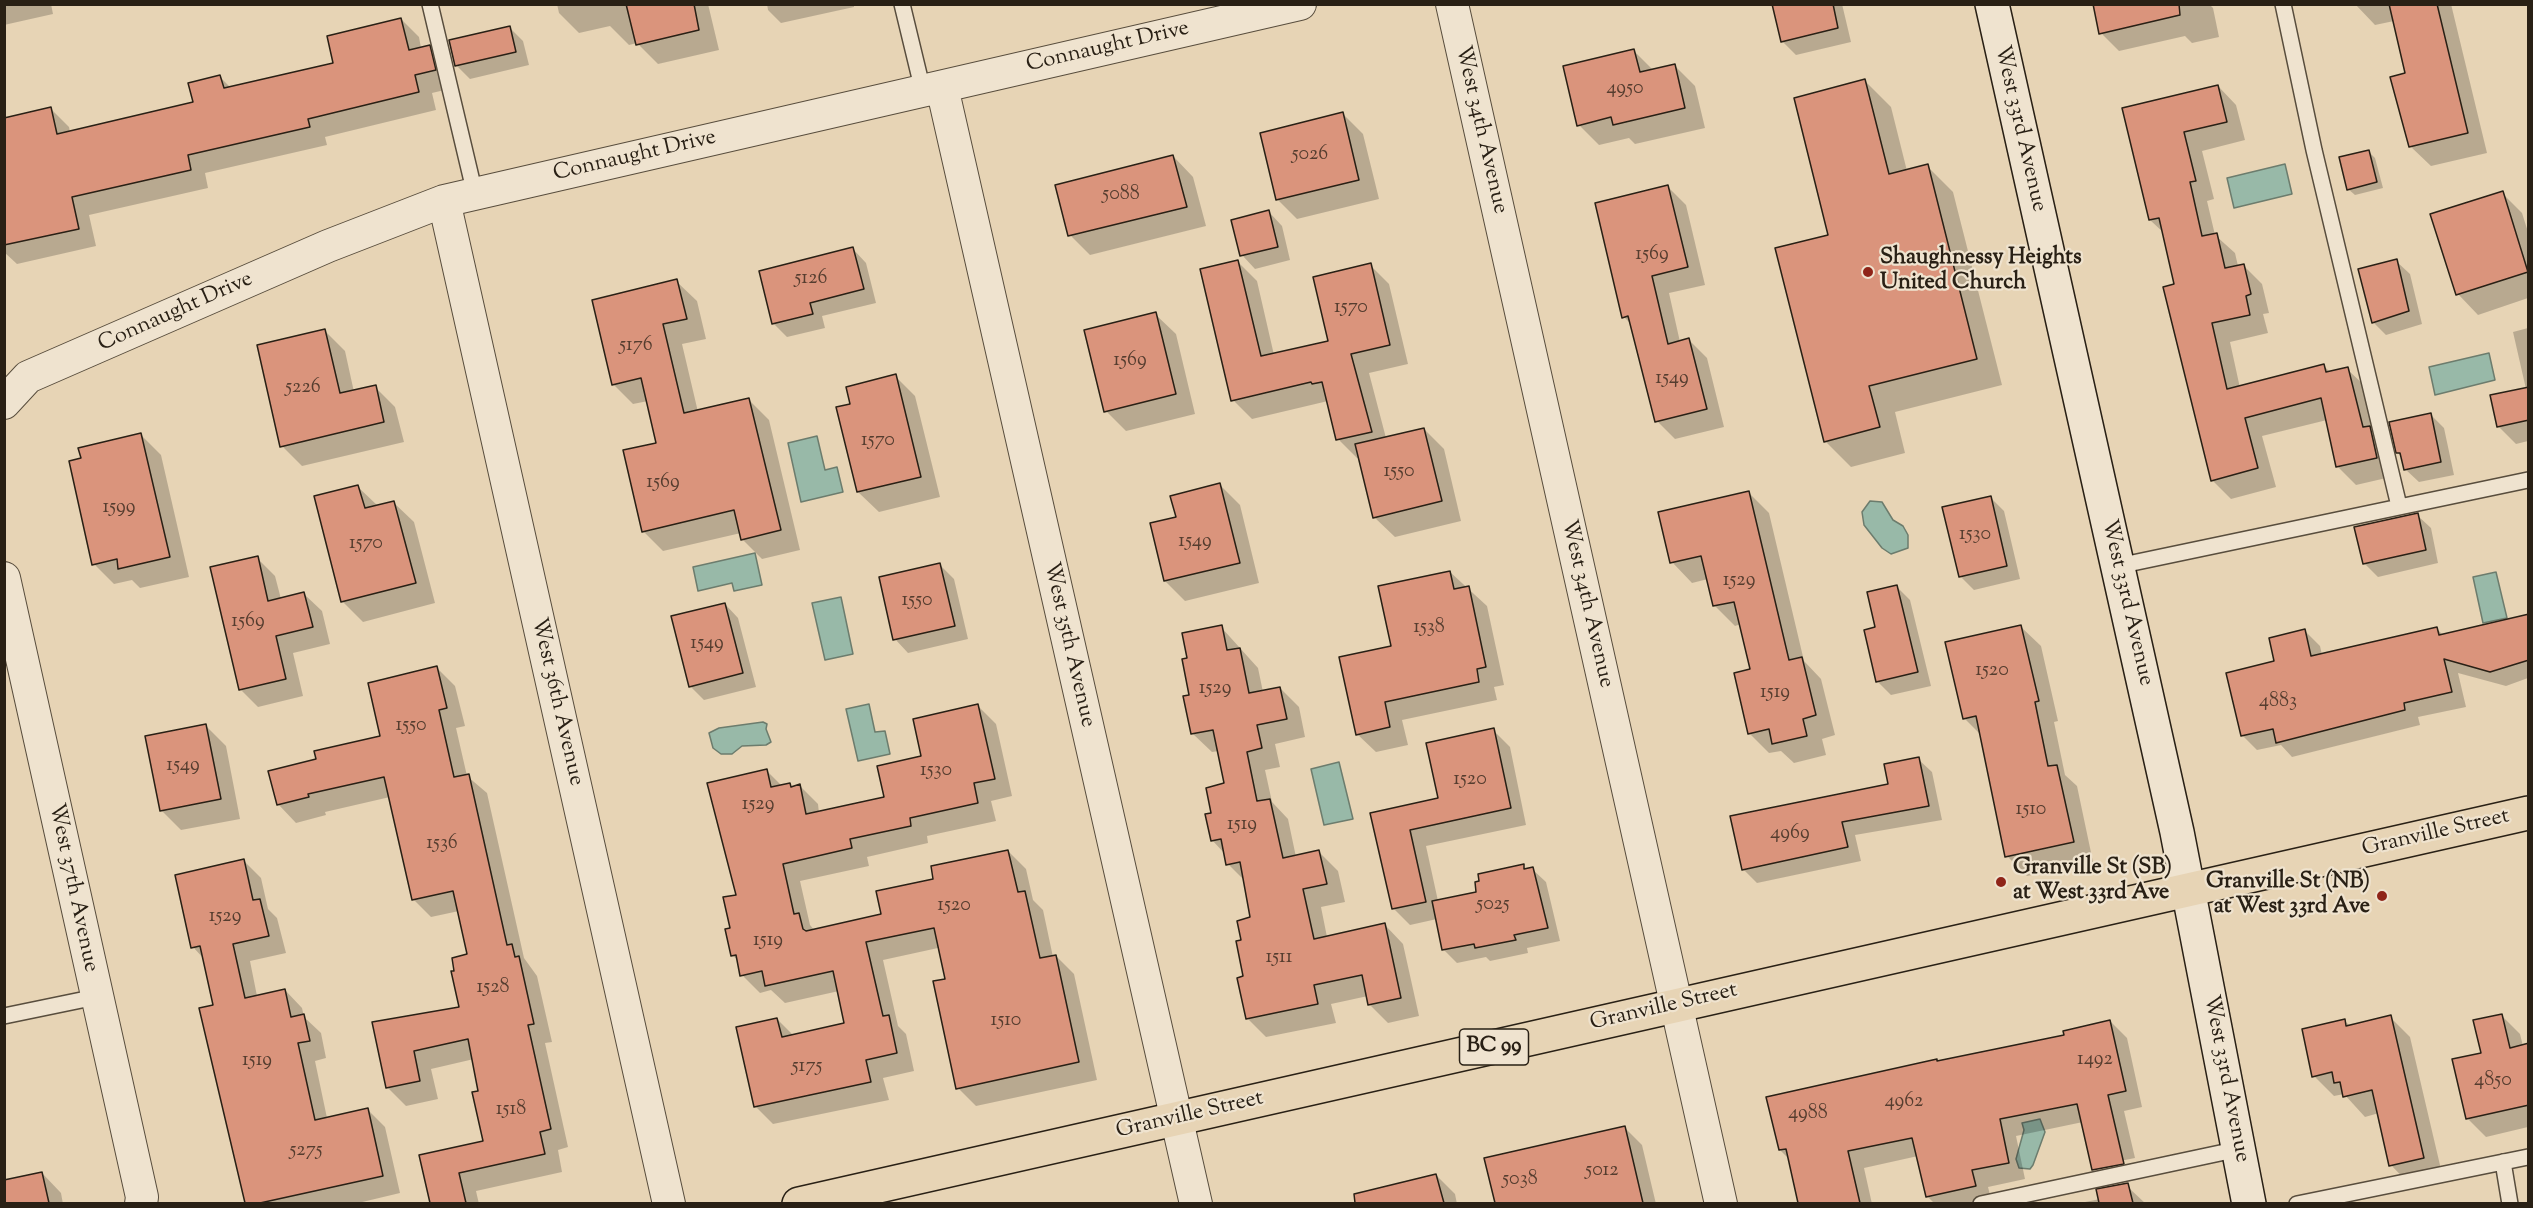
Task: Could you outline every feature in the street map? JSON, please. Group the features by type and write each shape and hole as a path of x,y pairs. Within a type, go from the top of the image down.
{"highway":[{"name":"Granville Street","path":"799,1203 2529,813"}],"street":[{"name":"Connaught Drive","path":"4,403 28,377 328,246 444,201 1300,4"},
{"name":"West 34th Avenue","path":"1452,4 1721,1203"},
{"name":"West 33rd Avenue","path":"1992,4 2188,890 2249,1203"},
{"name":"West 35th Avenue","path":"932,89 1196,1203"},
{"name":"West 36th Avenue","path":"444,201 669,1203"},
{"name":"West 37th Avenue","path":"4,578 143,1201"}],"lane":[{"path":"430,4 475,194"},
{"path":"902,4 932,89"},
{"path":"2283,4 2314,150 2398,506"},
{"path":"2118,566 2529,480"},
{"path":"4,1016 96,997"},
{"path":"1981,1203 2238,1149"},
{"path":"2297,1203 2529,1157"},
{"path":"2503,1162 2510,1203"}],"shaded area":[{"path":"2285,164 2292,194 2234,208 2227,178"},
{"path":"2489,353 2495,380 2435,395 2429,367"},
{"path":"817,436 825,470 837,467 843,492 801,502 788,443"},
{"path":"1870,501 1882,502 1893,520 1903,526 1908,535 1908,548 1891,554 1882,548 1864,525 1862,512"},
{"path":"755,553 762,585 734,591 732,583 698,591 693,567"},
{"path":"2496,572 2507,618 2483,623 2473,577"},
{"path":"841,597 853,654 825,660 812,603"},
{"path":"869,704 875,732 885,731 890,754 858,761 846,709"},
{"path":"763,722 767,724 766,729 771,742 766,745 742,746 732,754 721,754 713,748 709,733 719,728"},
{"path":"1339,762 1353,819 1324,825 1311,769"},
{"path":"2040,1119 2045,1132 2033,1165 2030,1169 2019,1168 2016,1159 2024,1130 2022,1123"}],"building":[{"path":"626,4 694,4 699,30 636,45"},
{"path":"1772,4 1833,4 1838,28 1781,42"},
{"path":"2093,4 2179,4 2180,15 2099,34"},
{"path":"2389,4 2437,4 2468,133 2409,147 2390,77 2405,73"},
{"path":"401,18 409,50 430,45 436,70 415,75 419,92 308,119 310,127 188,155 191,170 72,197 79,229 4,245 4,118 51,107 57,134 193,102 188,83 220,75 224,88 333,63 327,36"},
{"path":"510,26 516,52 455,66 449,40"},
{"path":"1634,49 1640,72 1675,64 1685,108 1613,125 1611,117 1577,126 1563,66"},
{"name":"Shaughnessy Heights United Church","path":"1865,79 1889,174 1928,164 1977,359 1869,386 1880,427 1824,442 1775,248 1828,235 1794,98"},
{"path":"2218,85 2227,122 2184,132 2196,181 2190,182 2202,236 2217,233 2225,268 2244,264 2251,294 2246,296 2250,315 2212,323 2227,389 2324,364 2326,372 2348,367 2363,427 2370,426 2377,458 2336,467 2321,398 2245,418 2258,468 2211,481 2163,287 2174,284 2159,218 2149,220 2122,108"},
{"path":"1343,112 1359,180 1276,200 1260,133"},
{"path":"2369,150 2377,182 2347,190 2339,157"},
{"path":"1173,155 1187,207 1068,236 1055,185"},
{"path":"1668,185 1688,267 1652,276 1668,344 1689,338 1707,409 1655,422 1628,316 1622,318 1595,203"},
{"path":"2503,191 2528,272 2456,295 2430,214"},
{"path":"1269,210 1278,247 1240,256 1231,220"},
{"path":"853,247 864,289 810,303 813,314 772,324 759,271"},
{"path":"2397,259 2409,311 2372,323 2358,269"},
{"path":"1238,260 1261,356 1328,341 1313,277 1371,263 1390,345 1351,354 1372,432 1336,440 1322,382 1312,384 1311,382 1231,401 1200,269"},
{"path":"677,279 687,319 663,324 684,413 749,398 781,530 741,540 734,510 642,532 623,450 656,443 641,378 612,385 592,300"},
{"path":"1156,312 1176,394 1104,412 1084,330"},
{"path":"325,329 340,393 376,385 384,422 280,447 257,345"},
{"path":"896,374 921,477 857,492 836,407 850,404 846,387"},
{"path":"2529,387 2529,420 2497,427 2490,395"},
{"path":"2431,413 2441,462 2404,470 2400,453 2396,453 2389,422"},
{"path":"1424,428 1442,501 1373,518 1355,444"},
{"path":"141,433 170,557 118,569 117,559 92,565 69,461 81,458 78,448"},
{"path":"1220,483 1240,563 1164,581 1150,523 1176,517 1170,496"},
{"path":"358,485 365,508 394,501 416,583 341,602 314,496"},
{"path":"1749,491 1789,660 1802,657 1816,715 1803,719 1807,736 1772,744 1769,729 1748,734 1734,673 1750,669 1734,602 1713,606 1701,556 1670,563 1658,512"},
{"path":"1991,496 2007,566 1959,577 1942,507"},
{"path":"2418,513 2426,550 2363,564 2354,527"},
{"path":"258,556 268,601 304,592 313,627 276,636 286,679 239,690 210,567"},
{"path":"940,563 955,626 893,640 879,577"},
{"path":"1450,571 1454,589 1469,586 1486,667 1477,669 1479,682 1385,702 1390,727 1356,735 1339,657 1391,646 1378,586"},
{"path":"1897,585 1918,672 1876,682 1864,630 1875,627 1867,592"},
{"path":"725,603 743,673 689,687 671,616"},
{"path":"2529,614 2529,660 2490,672 2444,659 2452,692 2404,703 2405,710 2276,743 2273,729 2241,736 2226,673 2274,661 2269,638 2305,629 2311,656 2437,627 2439,635"},
{"path":"1222,625 1227,650 1240,648 1249,693 1280,687 1287,719 1257,725 1262,748 1247,752 1257,801 1270,799 1283,858 1319,850 1327,884 1303,889 1314,939 1385,923 1401,998 1368,1005 1362,975 1314,985 1318,1004 1246,1019 1237,978 1243,976 1236,941 1241,940 1237,921 1250,917 1240,862 1226,865 1221,839 1211,841 1205,814 1211,813 1206,788 1224,783 1213,730 1191,734 1183,696 1189,695 1182,659 1187,658 1182,633"},
{"path":"2021,625 2039,701 2035,702 2048,766 2057,765 2074,842 2005,857 1976,716 1963,719 1945,642"},
{"path":"437,666 447,708 439,710 454,777 469,774 507,945 512,944 515,957 519,956 534,1024 528,1025 551,1129 540,1132 545,1154 459,1173 466,1203 430,1203 419,1155 483,1141 472,1092 478,1091 468,1039 414,1051 420,1081 386,1088 372,1022 459,1007 451,971 454,971 452,958 467,954 453,891 412,900 384,777 308,794 309,797 277,805 268,771 316,759 314,751 380,736 368,683"},
{"path":"978,704 995,779 974,783 978,803 910,818 911,826 850,839 852,848 783,864 794,914 799,913 803,929 806,931 881,914 876,891 933,879 931,866 1008,850 1018,892 1025,891 1040,958 1056,955 1079,1062 956,1089 933,981 945,979 934,928 866,942 883,1016 889,1015 897,1053 866,1060 871,1082 754,1107 736,1027 777,1018 782,1037 844,1023 833,971 765,986 762,971 740,976 736,955 731,956 725,929 730,928 723,897 736,895 707,783 767,769 771,787 790,783 791,787 800,784 806,814 884,797 877,766 921,756 913,719"},
{"path":"206,724 221,799 160,811 145,736"},
{"path":"1494,728 1511,808 1410,830 1426,902 1392,909 1370,813 1438,798 1426,743"},
{"path":"1919,757 1929,806 1842,822 1848,847 1742,870 1730,816 1888,784 1884,764"},
{"path":"244,859 253,900 260,899 269,936 233,944 245,998 285,989 291,1017 304,1014 310,1041 298,1043 315,1120 368,1108 383,1176 260,1203 245,1203 199,1008 213,1005 200,946 191,948 175,875"},
{"path":"1524,864 1524,869 1533,867 1548,928 1514,935 1516,940 1475,948 1474,944 1442,950 1432,901 1476,892 1475,882 1479,881 1478,874"},
{"path":"2502,1014 2510,1048 2529,1043 2529,1105 2466,1119 2452,1059 2481,1053 2473,1020"},
{"path":"2391,1015 2424,1158 2389,1166 2372,1090 2343,1097 2340,1082 2334,1083 2332,1072 2312,1077 2302,1029 2345,1019 2346,1026"},
{"path":"2110,1020 2126,1091 2108,1095 2124,1164 2092,1170 2077,1104 2000,1119 2009,1163 1972,1170 1976,1186 1926,1197 1912,1138 1848,1151 1860,1203 1798,1203 1786,1149 1779,1150 1766,1097 1937,1059 1937,1061 2064,1035 2063,1031"},
{"path":"1625,1126 1643,1203 1495,1203 1484,1158"},
{"path":"42,1172 49,1203 4,1203 4,1180"},
{"path":"1436,1174 1444,1203 1355,1203 1354,1194"},
{"path":"2128,1183 2133,1203 2099,1203 2096,1189"}],"place":[{"name":"Shaughnessy Heights United Church","path":"1868,272"},
{"name":"Granville St (SB) at West 33rd Ave","path":"2001,882"},
{"name":"Granville St (NB) at West 33rd Ave","path":"2382,896"}]}
